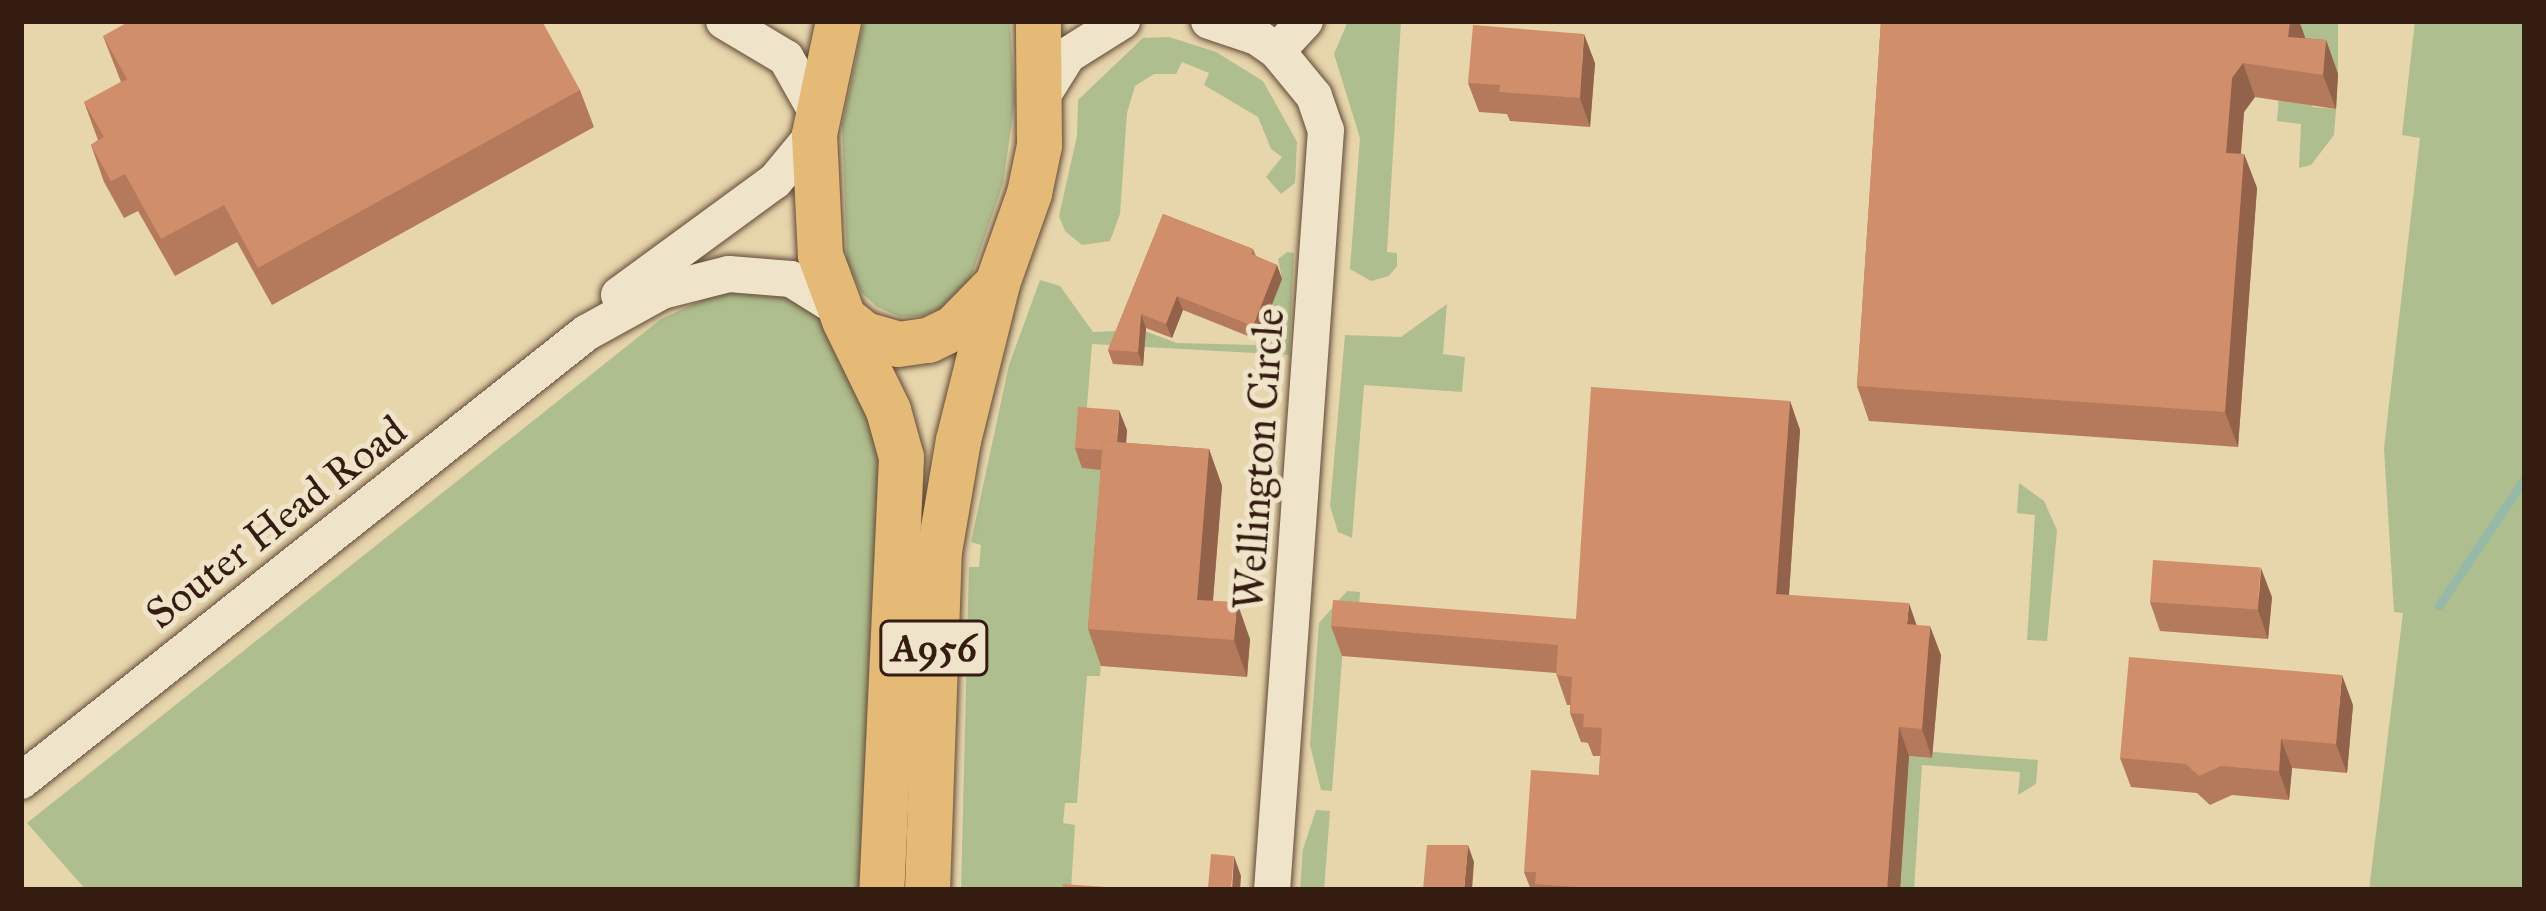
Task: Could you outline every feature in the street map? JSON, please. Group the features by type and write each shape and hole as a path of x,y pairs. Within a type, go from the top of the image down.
{"main road":[{"name":"A956","path":"838,21 816,123 818,239 840,312 888,410 901,457 880,890"},
{"name":"A956","path":"927,890 939,551 970,386 1035,170 1041,98 1038,21"},
{"name":"A956","path":"840,312 882,342 928,340 966,319 998,283"}],"street":[{"path":"724,21 786,58 816,123"},
{"path":"1041,98 1068,55 1122,21"},
{"name":"Wellington Circle","path":"1209,21 1257,37 1277,51 1314,96 1326,130 1272,890"},
{"path":"1277,51 1305,21"},
{"name":"Souter Head Road","path":"586,333 624,290 785,172 816,123"},
{"name":"Souter Head Road","path":"21,781 586,333 662,290 729,274 790,279 840,312"}],"green space":[{"path":"864,21 1010,21 1015,100 1003,184 970,280 943,308 923,316 900,317 877,307 861,292 847,261 842,125"},
{"path":"1348,21 1401,21 1387,252 1397,253 1397,266 1389,276 1371,281 1350,269 1360,138 1334,54"},
{"path":"2251,21 2338,21 2338,74 2315,73 2312,107 2336,109 2334,135 2311,165 2299,168 2301,124 2277,121 2281,74"},
{"path":"2415,21 2525,21 2525,890 2369,890 2403,613 2394,612 2384,448 2420,138 2402,135"},
{"path":"1169,37 1216,52 1263,81 1297,142 1295,183 1281,194 1266,177 1282,157 1271,149 1258,117 1204,85 1209,73 1182,62 1176,74 1154,74 1135,86 1127,113 1120,214 1110,241 1082,245 1065,231 1059,216 1077,136 1078,100 1143,38"},
{"path":"1294,253 1289,355 1092,344 1082,468 1124,471 1116,479 1100,676 1087,676 1077,803 1065,803 1063,823 1075,825 1071,890 961,890 969,567 979,567 981,545 971,542 1009,365 1040,280 1060,286 1093,332 1142,330 1177,343 1255,345 1282,279 1278,259"},
{"path":"762,273 803,284 880,390 881,890 86,890 27,823 661,319"},
{"path":"1447,304 1443,354 1465,357 1462,392 1364,385 1352,538 1338,532 1330,506 1345,335 1401,337"},
{"path":"2019,483 2044,501 2057,530 2047,641 2027,640 2035,515 2017,513"},
{"path":"1347,591 1360,592 1359,608 1346,607 1332,791 1321,790 1310,745 1319,623"},
{"path":"1933,752 2038,760 2036,784 2018,795 2020,772 1922,765 1914,890 1900,890 1909,756 1932,758"},
{"path":"1316,810 1330,811 1324,890 1300,890 1303,849"}],"building":[{"path":"130,21 542,21 580,90 258,268 224,205 161,239 125,174 111,181 91,145 104,137 84,102 127,79 103,36"},
{"path":"1881,21 2290,21 2288,37 2326,40 2323,75 2243,63 2232,78 2226,153 2244,154 2225,412 1857,386"},
{"path":"1473,25 1584,34 1580,98 1499,92 1500,85 1468,83"},
{"path":"1163,214 1253,249 1251,254 1277,265 1253,326 1177,296 1166,324 1141,314 1138,352 1108,350"},
{"path":"1591,387 1790,401 1776,594 1909,603 1907,624 1930,626 1922,729 1899,727 1887,890 1576,890 1535,884 1536,872 1524,872 1531,770 1599,775 1602,728 1583,727 1584,714 1570,713 1572,677 1556,675 1558,645 1331,626 1333,600 1576,619"},
{"path":"1078,407 1119,410 1117,442 1103,441 1102,450 1075,448"},
{"path":"1103,441 1209,449 1197,600 1237,602 1234,640 1088,629"},
{"path":"2153,560 2261,568 2258,609 2150,602"},
{"path":"2129,657 2342,675 2336,744 2281,739 2279,771 2221,766 2199,776 2186,764 2120,758"},
{"path":"1427,845 1468,845 1464,890 1423,890"},
{"path":"1211,854 1234,856 1231,890 1208,890"},
{"path":"1063,884 1148,890 1062,890"}],"waterway":[{"path":"2439,605 2525,478"}]}
